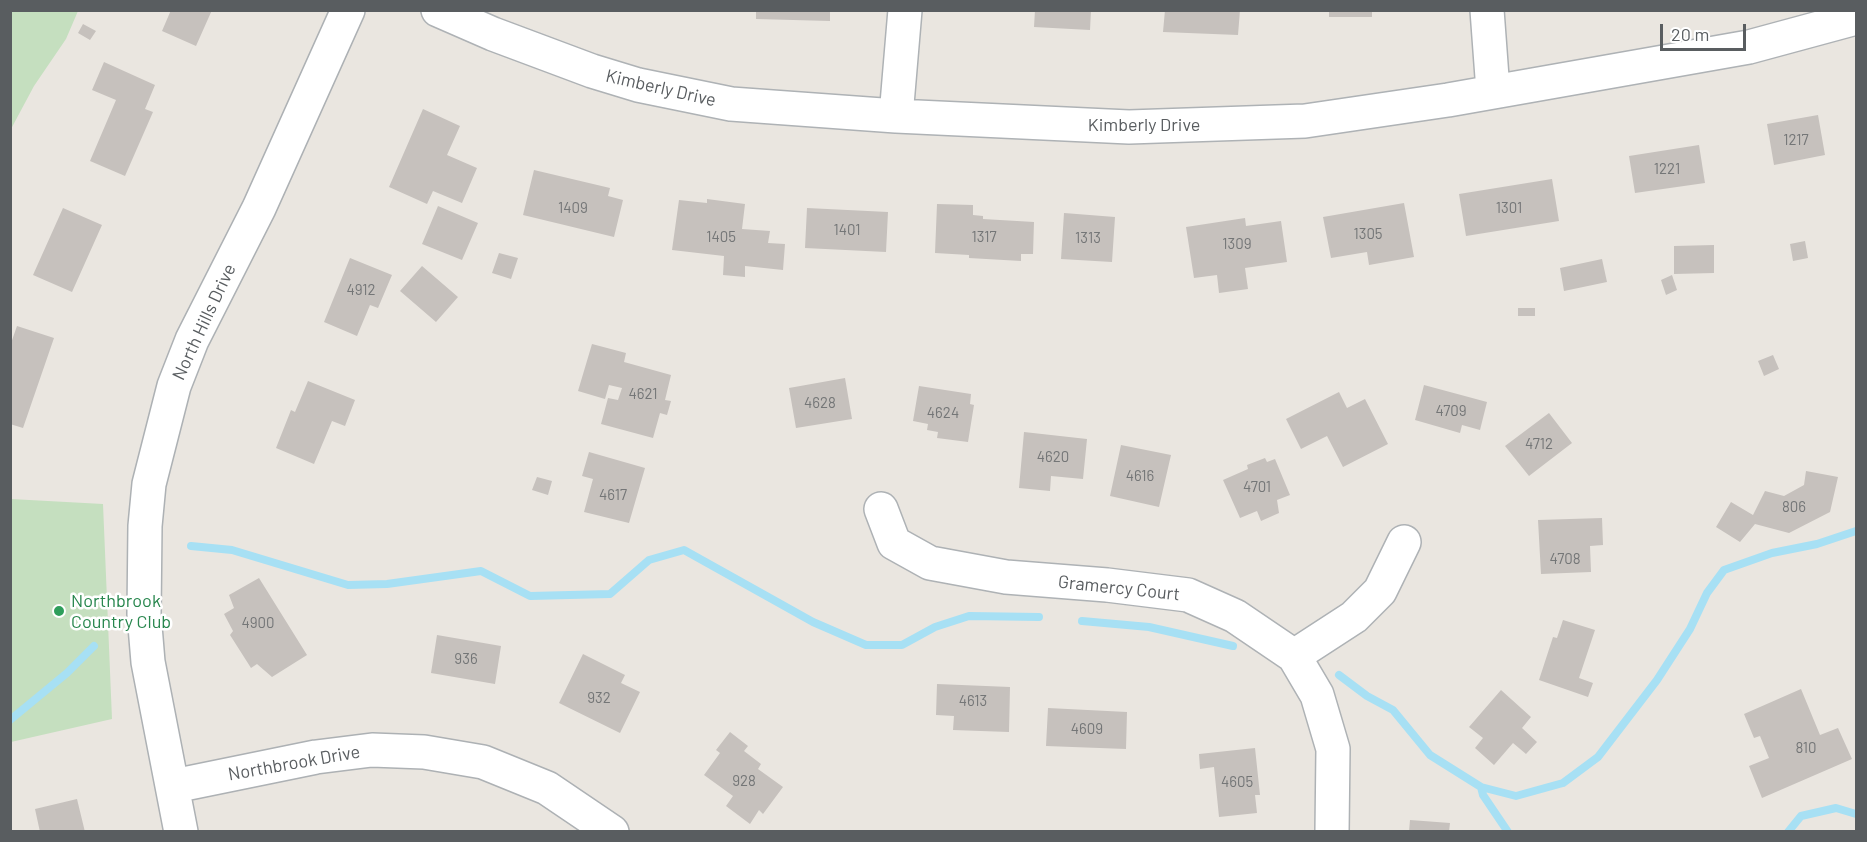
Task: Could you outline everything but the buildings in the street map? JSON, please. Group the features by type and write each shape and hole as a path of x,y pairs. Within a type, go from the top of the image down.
{"street":[{"name":"North Hills Drive","path":"181,831 150,671 144,614 145,526 160,433 174,386 192,340 259,208 348,10"},
{"name":"Kimberly Drive","path":"438,10 493,34 638,85 731,104 896,116 1172,127 1305,120 1493,91 1749,47 1857,18"},
{"path":"896,116 905,10"},
{"path":"1487,10 1493,91"},
{"name":"Gramercy Court","path":"881,509 894,543 930,564 1006,577 1107,585 1188,596 1235,616 1294,656 1317,695 1333,749 1332,831"},
{"path":"1294,656 1354,617 1380,591 1404,542"},
{"name":"Northbrook Drive","path":"174,786 316,757 372,750 424,752 483,762 548,788 612,831"}],"green space":[{"path":"11,10 78,11 66,39 34,86 11,129"},
{"name":"Northbrook Country Club","path":"11,499 103,504 112,719 11,742"}],"waterway":[{"path":"1339,675 1367,696 1393,710 1430,755 1481,787 1516,796 1563,783 1598,757 1657,680 1690,629 1707,593 1724,570 1772,553 1817,544 1856,531"},
{"path":"191,546 232,550 348,585 387,584 481,571 530,596 610,594 649,560 684,550 813,622 866,645 902,645 935,627 969,616 1039,617"},
{"path":"1082,621 1149,627 1233,646"},
{"path":"10,720 67,673 94,646"},
{"path":"1481,787 1483,795 1508,832"},
{"path":"1788,832 1801,816 1836,808 1856,814"}],"place":[{"name":"Northbrook Country Club","path":"59,611"}]}
